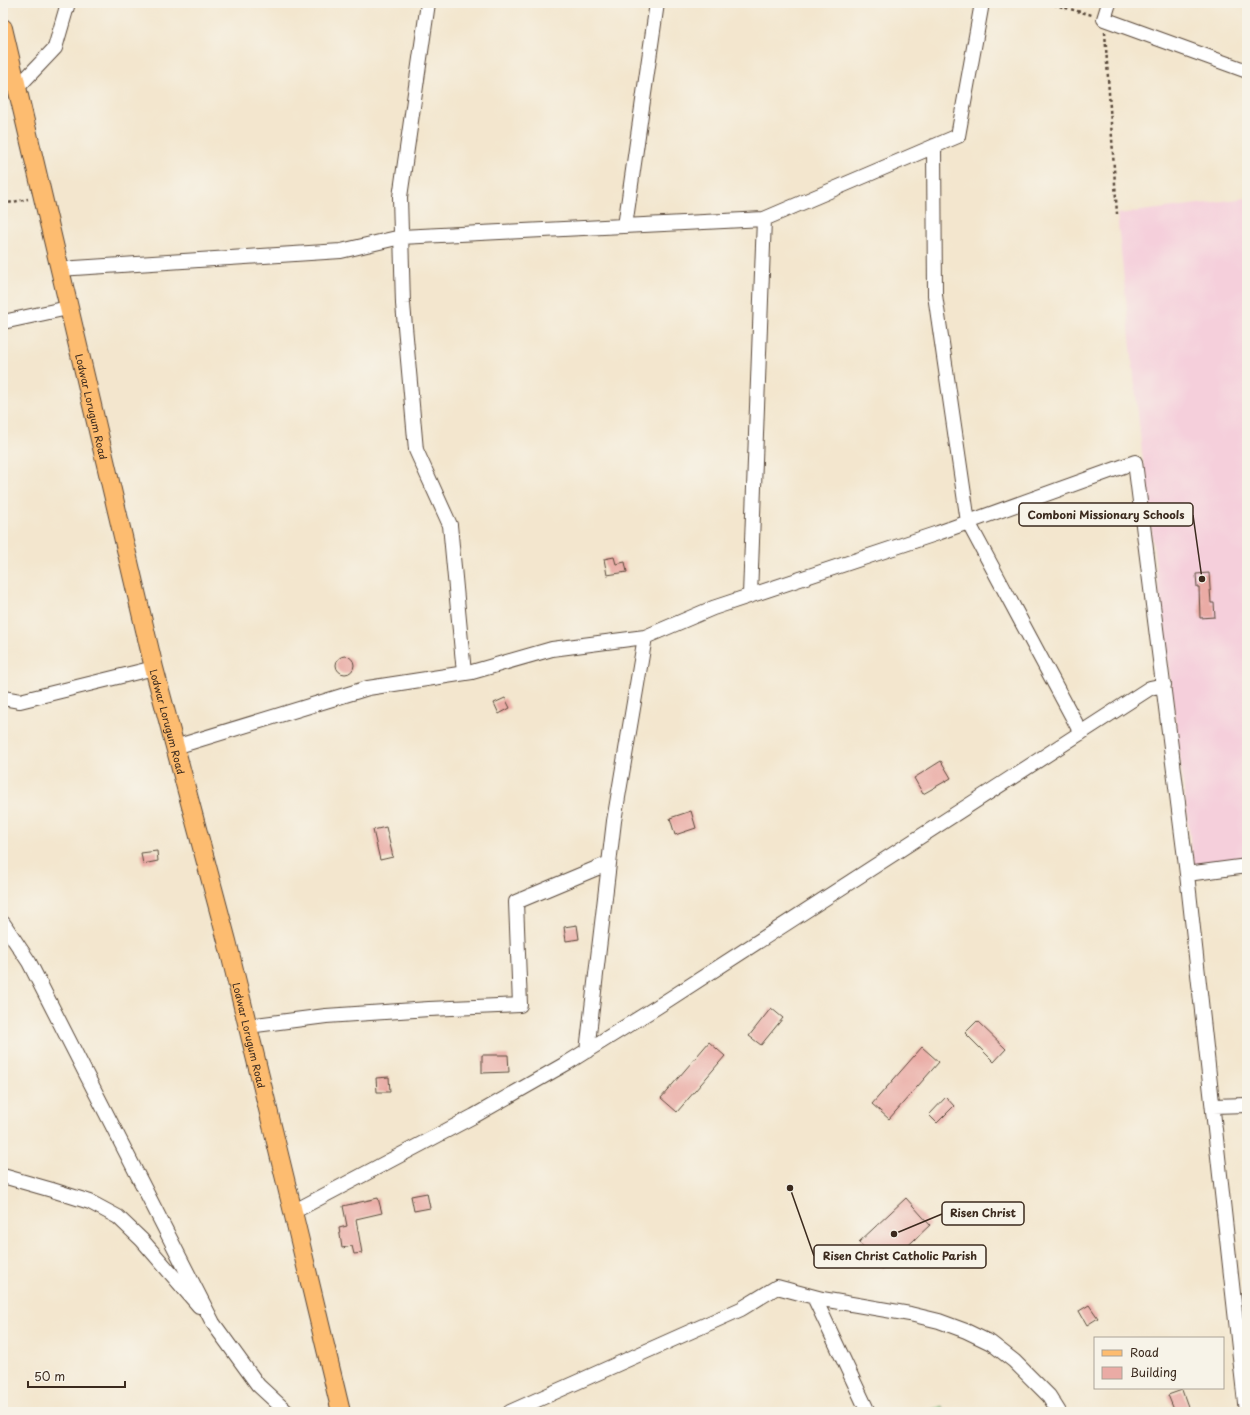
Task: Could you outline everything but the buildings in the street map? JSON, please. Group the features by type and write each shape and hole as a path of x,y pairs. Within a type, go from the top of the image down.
{"main road":[{"name":"Lodwar Lorugum Road","path":"3,28 154,668 227,941 341,1412"}],"street":[{"path":"17,88 55,48 68,3"},
{"path":"428,3 400,197 403,304 416,450 450,525 464,673"},
{"path":"625,226 657,3"},
{"path":"59,269 341,251 401,237 764,219 958,136 982,3"},
{"path":"1109,3 1104,19 1247,71"},
{"path":"934,146 935,295 968,522 1081,733"},
{"path":"750,595 764,219"},
{"path":"3,322 68,308"},
{"path":"175,746 368,688 464,673 552,649 645,637 713,608 968,522 1135,462 1187,874 1246,1412"},
{"path":"587,1051 614,821 645,637"},
{"path":"3,698 20,701 154,668"},
{"path":"293,1212 474,1116 587,1051 1150,688 1164,685"},
{"path":"248,1026 326,1016 428,1009 520,1005 516,902 609,863"},
{"path":"1187,874 1247,866"},
{"path":"3,923 29,962 213,1323"},
{"path":"1213,1106 1247,1105"},
{"path":"3,1176 90,1202 118,1217 142,1240 213,1323 258,1385 287,1412"},
{"path":"510,1412 742,1309 777,1287 814,1297 910,1314 939,1321 966,1331 991,1343 1014,1361 1050,1396 1059,1412"},
{"path":"814,1297 868,1412"}],"path":[{"path":"1048,3 1104,19 1116,214"},
{"path":"3,204 42,196"}],"shaded area":[{"path":"1247,198 1247,863 1194,870 1145,481 1117,214"}],"green space":[{"path":"942,1406 944,1412 924,1412"}],"place":[{"name":"Comboni Missionary Schools","path":"1202,579"},
{"name":"Risen Christ Catholic Parish","path":"790,1188"},
{"name":"Risen Christ","path":"894,1234"}]}
